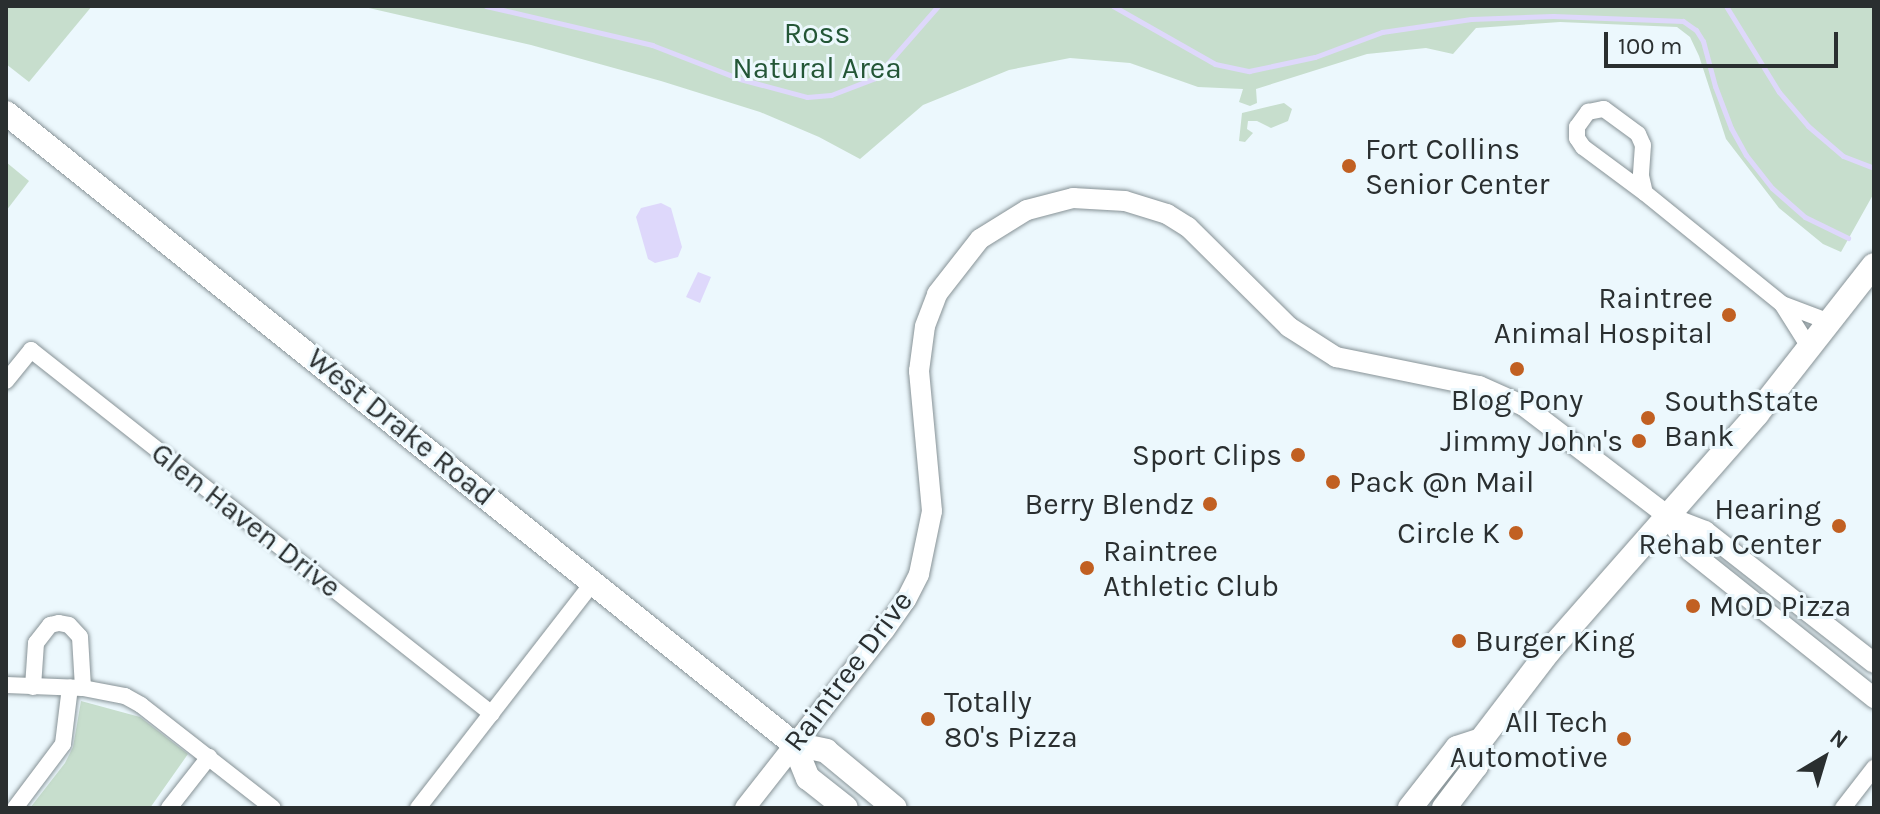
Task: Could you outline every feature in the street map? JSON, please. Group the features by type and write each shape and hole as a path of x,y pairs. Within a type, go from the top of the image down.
{"main road":[{"name":"West Drake Road","path":"6,113 794,744 826,751 895,808"},
{"path":"1444,808 1476,766 1481,740 1549,651 1669,517 1811,350 1874,265"},
{"path":"1410,808 1457,748 1481,740"},
{"name":"West Drake Road","path":"794,744 808,778 846,808"},
{"path":"1429,808 1437,797 1441,768"}],"street":[{"path":"1645,193 1641,176 1643,145 1638,134 1604,109 1588,112 1577,127 1577,138 1583,147 1782,304 1832,323"},
{"name":"Raintree Drive","path":"745,808 884,631 906,600 919,574 932,511 919,371 925,326 937,294 980,239 1013,217 1049,204 1097,197 1136,204 1167,214 1203,239 1289,327 1316,347 1356,364 1479,386 1524,406 1669,517"},
{"path":"1782,304 1811,350"},
{"name":"Glen Haven Drive","path":"6,381 31,350 492,714"},
{"path":"1669,517 1705,531 1874,663"},
{"path":"1669,517 1690,551 1874,698"},
{"path":"418,808 594,581"},
{"path":"15,808 63,744 77,687 80,637 69,625 50,625 36,643 33,687"},
{"path":"6,685 108,690 141,705 273,808"},
{"path":"169,808 209,757"},
{"path":"1843,808 1874,768"}],"green space":[{"path":"6,6 92,6 29,82 6,64"},
{"name":"Ross Natural Area","path":"360,6 1874,6 1874,193 1841,252 1823,244 1779,208 1726,139 1699,56 1690,37 1677,27 1560,22 1476,28 1453,54 1426,48 1367,54 1256,89 1257,103 1250,106 1239,102 1243,89 1198,87 1130,63 1070,58 1009,70 923,105 860,159 819,137 760,112 661,81 531,45"},
{"path":"1284,103 1292,109 1288,121 1271,128 1257,121 1248,121 1247,129 1253,133 1245,142 1239,141 1242,113"},
{"path":"6,162 29,181 6,211"},
{"path":"81,701 140,717 188,754 150,808 30,808 65,763 73,747"}],"shaded area":[{"path":"661,203 671,208 682,247 678,257 655,263 648,259 636,217 641,208"},
{"path":"698,272 711,277 700,303 686,297"}],"waterway":[{"path":"486,6 652,45 740,79 807,97 831,95 875,78 938,6"},
{"path":"1113,6 1215,64 1249,71 1315,57 1382,32 1471,19 1553,16 1683,21 1696,30 1703,41 1715,86 1731,128 1746,155 1772,188 1805,217 1848,238"},
{"path":"1726,6 1779,92 1808,126 1843,156 1874,168"}],"place":[{"name":"Fort Collins Senior Center","path":"1349,166"},
{"name":"Raintree Animal Hospital","path":"1729,315"},
{"name":"Blog Pony","path":"1517,369"},
{"name":"SouthState Bank","path":"1648,418"},
{"name":"Jimmy John's","path":"1639,441"},
{"name":"Sport Clips","path":"1298,455"},
{"name":"Pack @n Mail","path":"1333,482"},
{"name":"Berry Blendz","path":"1210,504"},
{"name":"Hearing Rehab Center","path":"1839,526"},
{"name":"Circle K","path":"1516,533"},
{"name":"Raintree Athletic Club","path":"1087,568"},
{"name":"MOD Pizza","path":"1693,606"},
{"name":"Burger King","path":"1459,641"},
{"name":"Totally 80's Pizza","path":"928,719"},
{"name":"All Tech Automotive","path":"1624,739"}]}
